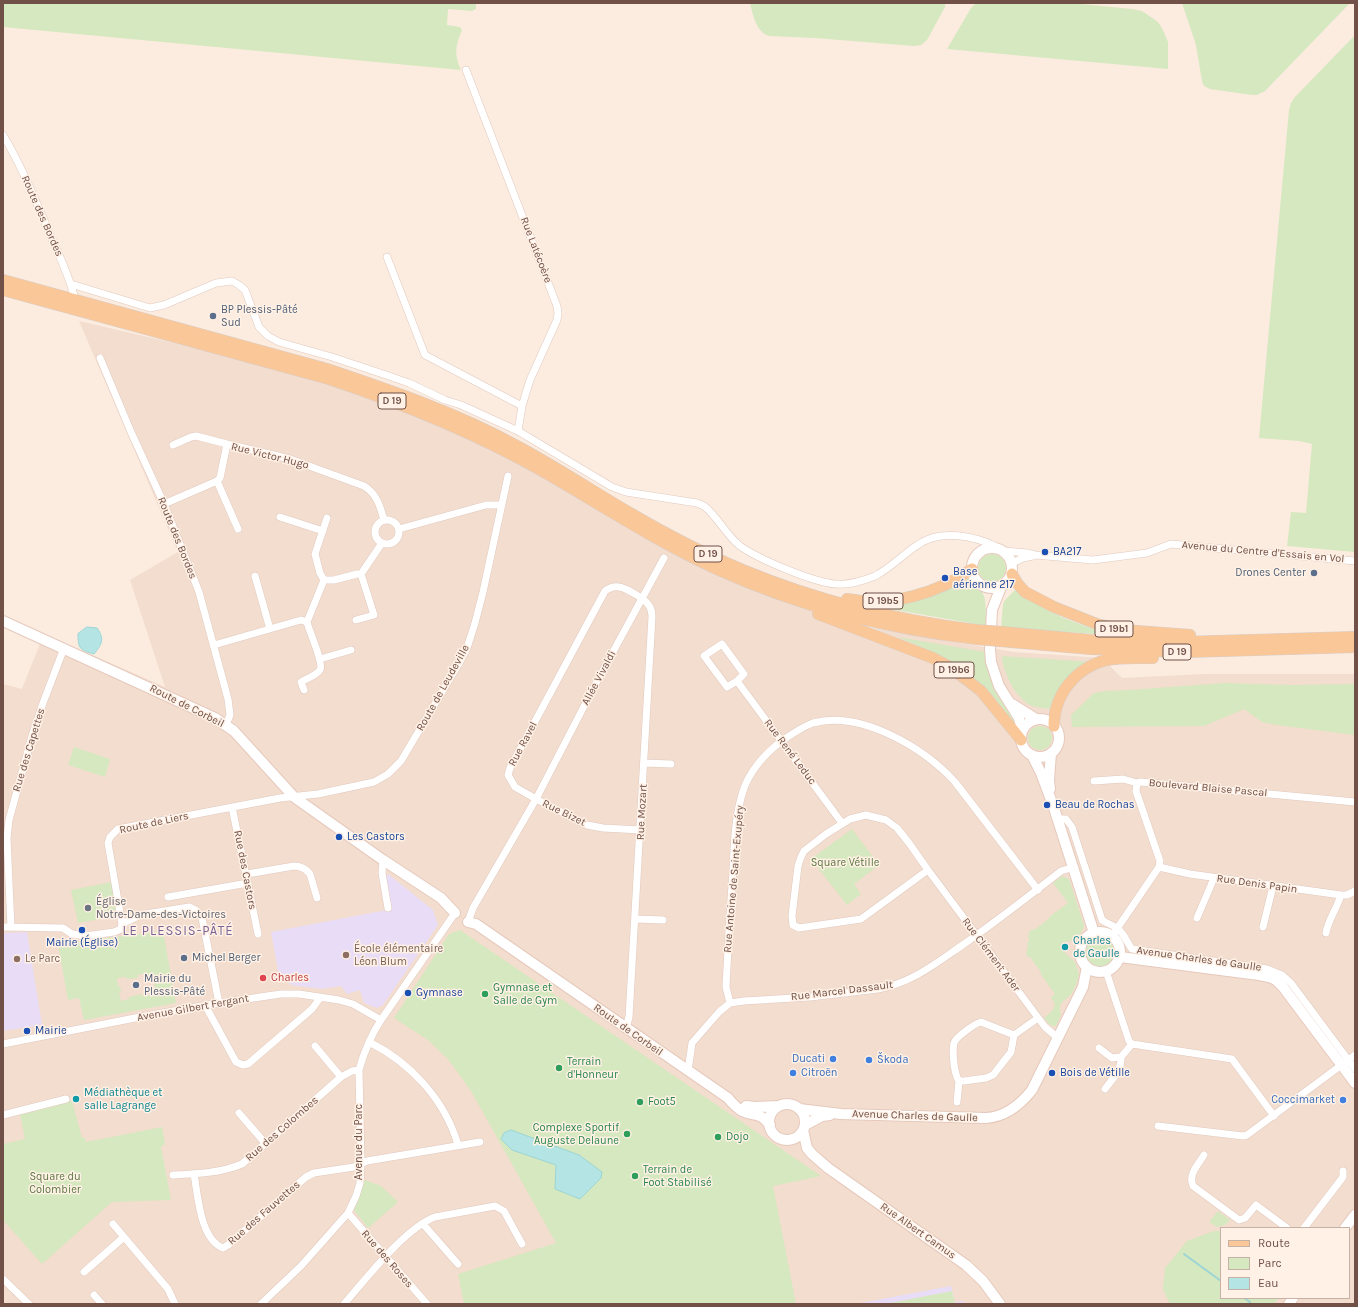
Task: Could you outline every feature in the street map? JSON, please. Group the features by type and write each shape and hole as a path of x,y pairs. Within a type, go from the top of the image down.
{"main road":[{"name":"D 19","path":"3,280 327,369 377,386 428,405 516,445 680,541 743,570 819,598 879,614 943,626 976,635"},
{"name":"D 19","path":"3,290 329,379 374,394 431,416 500,448 537,468 662,542 719,570 823,609 871,621 944,635 1183,642 1231,642 1355,637"},
{"path":"982,586 990,588 1001,587 1008,582 1012,568 1009,556 1000,549 989,547 982,550 976,555 972,562 974,576 982,586 992,610"},
{"name":"D 19b1","path":"1012,568 1017,583 1025,592 1054,607 1097,624 1123,630 1211,636 1231,642"},
{"name":"D 19b5","path":"791,588 798,585 841,598 861,602 900,599 917,595 956,580 972,570"},
{"name":"D 19b6","path":"753,584 762,593 933,658 950,667 972,683 1010,728 1022,735"},
{"path":"1001,587 992,610 990,650 999,686 1019,718 1024,749 1032,755 1038,757 1051,753 1058,743 1058,732 1054,726 1046,720 1036,719 1010,702"},
{"name":"Route de Corbeil","path":"3,620 215,718 226,725 246,743 294,797 383,860 441,898 455,913 468,922 472,929 498,946 528,960 688,1072 728,1098 743,1111 760,1116 770,1125"},
{"name":"D 19","path":"1001,637 1091,649 1186,652 1355,647"},
{"path":"1054,726 1056,705 1068,686 1083,670 1107,660 1130,658 1299,655 1355,650"},
{"path":"1022,735 1030,722 1036,719"},
{"path":"1051,753 1049,780 1054,808"},
{"path":"1032,755 1041,773 1054,808 1094,933"},
{"path":"1115,932 1120,957 1115,965 1097,970 1082,958 1081,948 1086,938 1094,933 1115,932"},
{"name":"Avenue Charles de Gaulle","path":"1120,957 1269,977 1276,980 1345,1062 1355,1084"},
{"name":"Avenue Charles de Gaulle","path":"799,1109 841,1114 986,1118 999,1116 1020,1104 1032,1090 1083,987 1097,970"},
{"name":"Route de Corbeil","path":"728,1098 746,1106 755,1108 778,1106"},
{"path":"789,1104 799,1109 804,1116 804,1128 797,1136 790,1139 784,1139 778,1137 771,1130 771,1115 778,1106 789,1104"},
{"name":"Avenue Charles de Gaulle","path":"804,1128 822,1116 841,1114"},
{"name":"Rue Albert Camus","path":"804,1128 807,1148 828,1168 966,1265 982,1281 1000,1304"},
{"name":"Rue Albert Camus","path":"790,1139 814,1161 828,1168"},
{"path":"1346,1227 1355,1215"}],"street":[{"name":"Rue Latécoère","path":"466,70 557,306 557,320 530,380 522,406 518,431"},
{"name":"Route des Bordes","path":"3,135 10,146 35,199 71,284 75,300"},
{"path":"387,257 425,355 522,406"},
{"path":"71,284 150,308 164,305 216,283 232,281 239,284 245,290 259,327 263,332 279,342 332,357 404,381 445,400 461,405 518,431 612,487 626,492 697,503 704,506 734,541 747,550 779,565 826,583 850,583 874,576 889,567 925,540 943,535 971,537 984,540 1000,549 1035,555"},
{"name":"Route des Bordes","path":"100,358 164,504 199,592 228,699 230,715 226,725"},
{"path":"173,445 196,436 227,444"},
{"name":"Rue Victor Hugo","path":"217,481 220,478 227,444 290,459 364,486 370,489 375,496 384,520"},
{"name":"Route de Leudeville","path":"294,797 318,794 374,782 388,774 401,761 467,648 481,598 508,476"},
{"path":"164,504 217,481 238,529"},
{"path":"398,529 486,505 502,505"},
{"path":"280,517 322,531"},
{"path":"324,580 320,573 315,554 327,518"},
{"path":"384,520 394,522 398,529 398,536 390,544 382,543 376,536 375,532 377,525 384,520"},
{"path":"361,574 382,543"},
{"name":"Avenue du Centre d'Essais en Vol","path":"1035,555 1093,560 1147,553 1171,544 1355,561"},
{"path":"1012,568 1023,558 1035,555"},
{"name":"Allée Vivaldi","path":"536,799 664,558"},
{"path":"324,580 334,580 361,574"},
{"path":"356,620 374,615 361,574"},
{"path":"255,576 270,629"},
{"path":"304,690 301,682 320,670 320,659 307,622 324,580"},
{"name":"Rue Ravel","path":"536,799 515,787 508,775 510,768 605,592 609,588 619,586 642,598"},
{"name":"Rue Mozart","path":"626,1028 629,1017 636,919 652,617 652,610 648,603 642,598"},
{"path":"214,645 301,620 307,622"},
{"path":"722,644 744,674 737,681 727,687 704,656 722,644"},
{"name":"Rue des Capettes","path":"11,927 6,908 8,820 38,717 64,648"},
{"path":"320,659 351,650"},
{"name":"Rue René Leduc","path":"737,681 842,823"},
{"name":"Rue Antoine de Saint-Exupéry","path":"730,1003 726,986 733,860 739,808 744,788 753,771 766,755 782,741 808,725 820,722 836,721 862,724 906,744 930,759 955,782 1038,890"},
{"path":"644,763 671,764"},
{"path":"1094,781 1123,779 1137,783"},
{"name":"Boulevard Blaise Pascal","path":"1159,867 1160,861 1136,791 1137,783 1141,782 1355,802"},
{"name":"Route de Liers","path":"122,924 108,843 110,836 114,832 124,827 280,798 294,797"},
{"path":"468,922 473,908 536,799"},
{"name":"Rue Bizet","path":"536,799 587,825 603,828 641,830"},
{"name":"Rue des Castors","path":"232,807 247,874 258,934"},
{"name":"Rue Clément Ader","path":"928,870 861,919 799,928 793,925 792,916 798,866 802,854 807,848 850,819 866,815 886,820 893,824 903,835 976,936 1038,1018 1050,1032 1058,1038"},
{"name":"Avenue Charles de Gaulle","path":"1058,820 1066,819 1072,826 1102,920 1115,932 1123,933 1130,947 1134,950 1267,969 1282,975 1291,983 1345,1062 1355,1069"},
{"path":"383,860 382,874 388,908"},
{"path":"247,874 294,866 300,867 308,871 310,874 317,898"},
{"name":"Rue Marcel Dassault","path":"730,1003 734,1001 810,997 888,987 907,981 925,972 976,936 1061,871 1074,867"},
{"path":"1115,932 1159,867"},
{"name":"Rue Denis Papin","path":"1159,867 1214,878 1341,895 1347,895 1355,891"},
{"path":"1197,918 1214,878"},
{"path":"168,897 248,883"},
{"path":"1262,926 1273,886"},
{"path":"1326,933 1327,925 1337,908 1341,895"},
{"path":"3,927 63,928 72,934 85,936 114,932 121,929 122,924 140,915 189,906 197,911 202,918 219,1003"},
{"name":"Avenue du Parc","path":"261,1304 300,1266 348,1213 360,1183 359,1070 363,1056 381,1020 455,913"},
{"path":"636,919 663,920"},
{"path":"1097,970 1129,1041 1132,1044 1228,1058 1232,1060 1274,1116"},
{"name":"Avenue Gilbert Fergant","path":"3,1044 64,1031 205,1005 282,994 299,994 339,1000 353,1004 381,1020"},
{"path":"205,1005 236,1062 243,1065 248,1064 312,1009 320,998"},
{"path":"688,1072 692,1043 719,1012 730,1003"},
{"path":"959,1081 986,1078 993,1074 1011,1052 1014,1036 1038,1018"},
{"path":"957,1102 959,1081 956,1077 954,1060 954,1044 956,1039 981,1022 1014,1036"},
{"path":"369,1042 399,1061 417,1076 443,1109 454,1128 458,1145"},
{"path":"1105,1089 1119,1070 1121,1058 1132,1044"},
{"path":"315,1046 341,1077"},
{"path":"1099,1048 1112,1058 1121,1058"},
{"path":"1158,1126 1243,1136 1250,1134 1355,1055"},
{"name":"Rue des Colombes","path":"173,1175 194,1174 234,1168 242,1164 341,1077 352,1071 359,1070"},
{"path":"3,1115 66,1099"},
{"path":"239,1113 265,1143"},
{"path":"361,1164 367,1161 480,1142"},
{"path":"1204,1155 1191,1175 1190,1180 1193,1186 1239,1220 1245,1218 1256,1205 1286,1227"},
{"name":"Rue des Fauvettes","path":"194,1174 205,1230 218,1246 223,1248 306,1177 314,1173 354,1167 361,1164"},
{"path":"1305,1227 1343,1177 1343,1172"},
{"path":"344,1304 401,1242 423,1224 435,1217 495,1206 504,1211 522,1244"},
{"name":"Rue des Roses","path":"348,1213 427,1304"},
{"path":"113,1224 168,1289 175,1304"},
{"path":"423,1224 458,1264"},
{"path":"84,1272 124,1237"},
{"path":"3,1279 29,1304"},
{"path":"94,1295 101,1304"}],"shaded area":[{"path":"79,321 329,379 431,416 719,570 866,627 1014,652 1102,658 1122,678 1205,674 1355,674 1355,1304 3,1304 3,684 22,689 44,634 165,687 130,580 178,552"},
{"name":"École élémentaire Léon Blum","path":"388,874 433,910 438,925 383,1005 377,1008 364,1003 360,990 347,994 341,986 321,989 291,985 287,981 280,982 271,932 392,909 386,878"},
{"name":"Le Parc","path":"27,932 42,1025 3,1031 3,933"},
{"path":"951,1286 955,1302 964,1301 965,1304 855,1304"}],"green space":[{"path":"3,3 476,3 476,9 472,11 448,9 447,25 460,27 462,30 456,50 457,59 461,70 3,27"},
{"path":"750,3 945,3 945,7 927,40 921,45 914,46 769,36 758,27"},
{"path":"976,3 1071,3 1142,11 1158,22 1163,30 1168,42 1168,69 947,49 971,8"},
{"path":"1182,3 1350,3 1265,91 1257,95 1252,95 1210,89 1204,86 1196,45"},
{"path":"1355,35 1355,552 1287,546 1291,512 1306,513 1312,444 1299,441 1259,438 1289,110 1295,97"},
{"path":"992,554 1002,558 1006,568 1002,578 992,582 982,578 978,568 982,558"},
{"path":"968,578 976,587 981,589 985,599 987,626 879,607 900,604"},
{"path":"1016,589 1038,605 1062,617 1112,635 1001,628 1003,604"},
{"path":"898,637 985,652 988,672 995,688 1015,719 1014,725 992,695 980,683 935,653"},
{"path":"1002,656 1092,662 1064,684 1056,694 1052,709 1032,706 1025,702 1015,690 1007,676 1004,669"},
{"path":"1225,683 1291,685 1355,684 1355,735 1262,722 1244,709 1204,726 1072,727 1071,715 1094,693"},
{"path":"1040,726 1045,727 1051,733 1051,743 1045,749 1040,750 1035,749 1029,743 1028,738 1029,733 1035,727"},
{"path":"74,747 110,759 105,777 68,765"},
{"name":"Square Vétille","path":"852,829 879,865 854,884 861,894 847,905 811,859"},
{"path":"1062,876 1069,879 1084,925 1081,933 1076,938 1062,943 1061,949 1075,962 1079,974 1072,993 1061,1004 1061,1015 1056,1026 1052,1026 1044,1018 1052,1011 1055,1005 1051,997 1055,994 1040,973 1041,972 1026,954 1028,945 1027,942 1029,942 1029,932 1049,919 1048,918 1068,903 1053,883"},
{"path":"112,882 116,909 111,917 78,923 71,890"},
{"name":"Complexe Sportif Auguste Delaune","path":"460,930 821,1176 773,1186 796,1304 464,1304 458,1274 556,1243 471,1091 448,1059 428,1040 394,1018 449,934"},
{"path":"163,931 176,1003 84,1020 79,998 68,1000 58,944","holes":["147,973 148,978 153,978 155,988 147,990 147,993 150,992 151,995 142,996 142,994 129,997 129,999 121,1001 119,993 121,992 120,986 118,986 117,978 138,978 137,975"]},
{"path":"1101,937 1111,942 1116,952 1111,962 1101,967 1091,962 1086,952 1091,942"},
{"name":"Square du Colombier","path":"72,1101 82,1138 85,1138 86,1142 162,1127 165,1144 161,1147 171,1200 112,1202 42,1264 3,1220 3,1144 25,1139 20,1114"},
{"path":"365,1180 381,1186 398,1202 368,1228 354,1210"},
{"path":"1218,1211 1230,1220 1225,1225 1217,1227 1209,1222"},
{"path":"1214,1231 1220,1231 1220,1299 1278,1299 1274,1304 1170,1304 1163,1289 1165,1268 1187,1241"},
{"path":"952,1291 955,1303 950,1304 885,1304"}],"water":[{"path":"87,627 97,628 102,638 101,644 94,654 83,650 79,646 78,634"},
{"path":"511,1130 579,1155 602,1172 601,1178 580,1199 555,1189 556,1165 512,1150 501,1139 504,1133"}],"waterway":[{"path":"1184,1254 1220,1280"},
{"path":"1246,1299 1250,1302 1249,1304"}],"place":[{"name":"BP Plessis-Pâté Sud","path":"213,316"},
{"name":"BA217","path":"1045,552"},
{"name":"Drones Center","path":"1314,573"},
{"name":"Base aérienne 217","path":"945,578"},
{"name":"Beau de Rochas","path":"1047,805"},
{"name":"Les Castors","path":"339,837"},
{"name":"Église Notre-Dame-des-Victoires","path":"88,908"},
{"name":"Mairie (Église)","path":"82,930"},
{"name":"Charles de Gaulle","path":"1065,947"},
{"name":"École élémentaire Léon Blum","path":"346,955"},
{"name":"Michel Berger","path":"184,958"},
{"name":"Le Parc","path":"17,959"},
{"name":"Charles","path":"263,978"},
{"name":"Mairie du Plessis-Pâté","path":"136,985"},
{"name":"Gymnase","path":"408,993"},
{"name":"Gymnase et Salle de Gym","path":"485,994"},
{"name":"Mairie","path":"27,1031"},
{"name":"Ducati","path":"833,1059"},
{"name":"Škoda","path":"869,1060"},
{"name":"Terrain d'Honneur","path":"559,1068"},
{"name":"Citroën","path":"793,1073"},
{"name":"Bois de Vétille","path":"1052,1073"},
{"name":"Médiathèque et salle Lagrange","path":"76,1099"},
{"name":"Coccimarket","path":"1343,1100"},
{"name":"Foot5","path":"640,1102"},
{"name":"Complexe Sportif Auguste Delaune","path":"627,1134"},
{"name":"Dojo","path":"718,1137"},
{"name":"Terrain de Foot Stabilisé","path":"635,1176"}],"district":[{"name":"LE PLESSIS-PÂTÉ","path":"178,931"}]}
